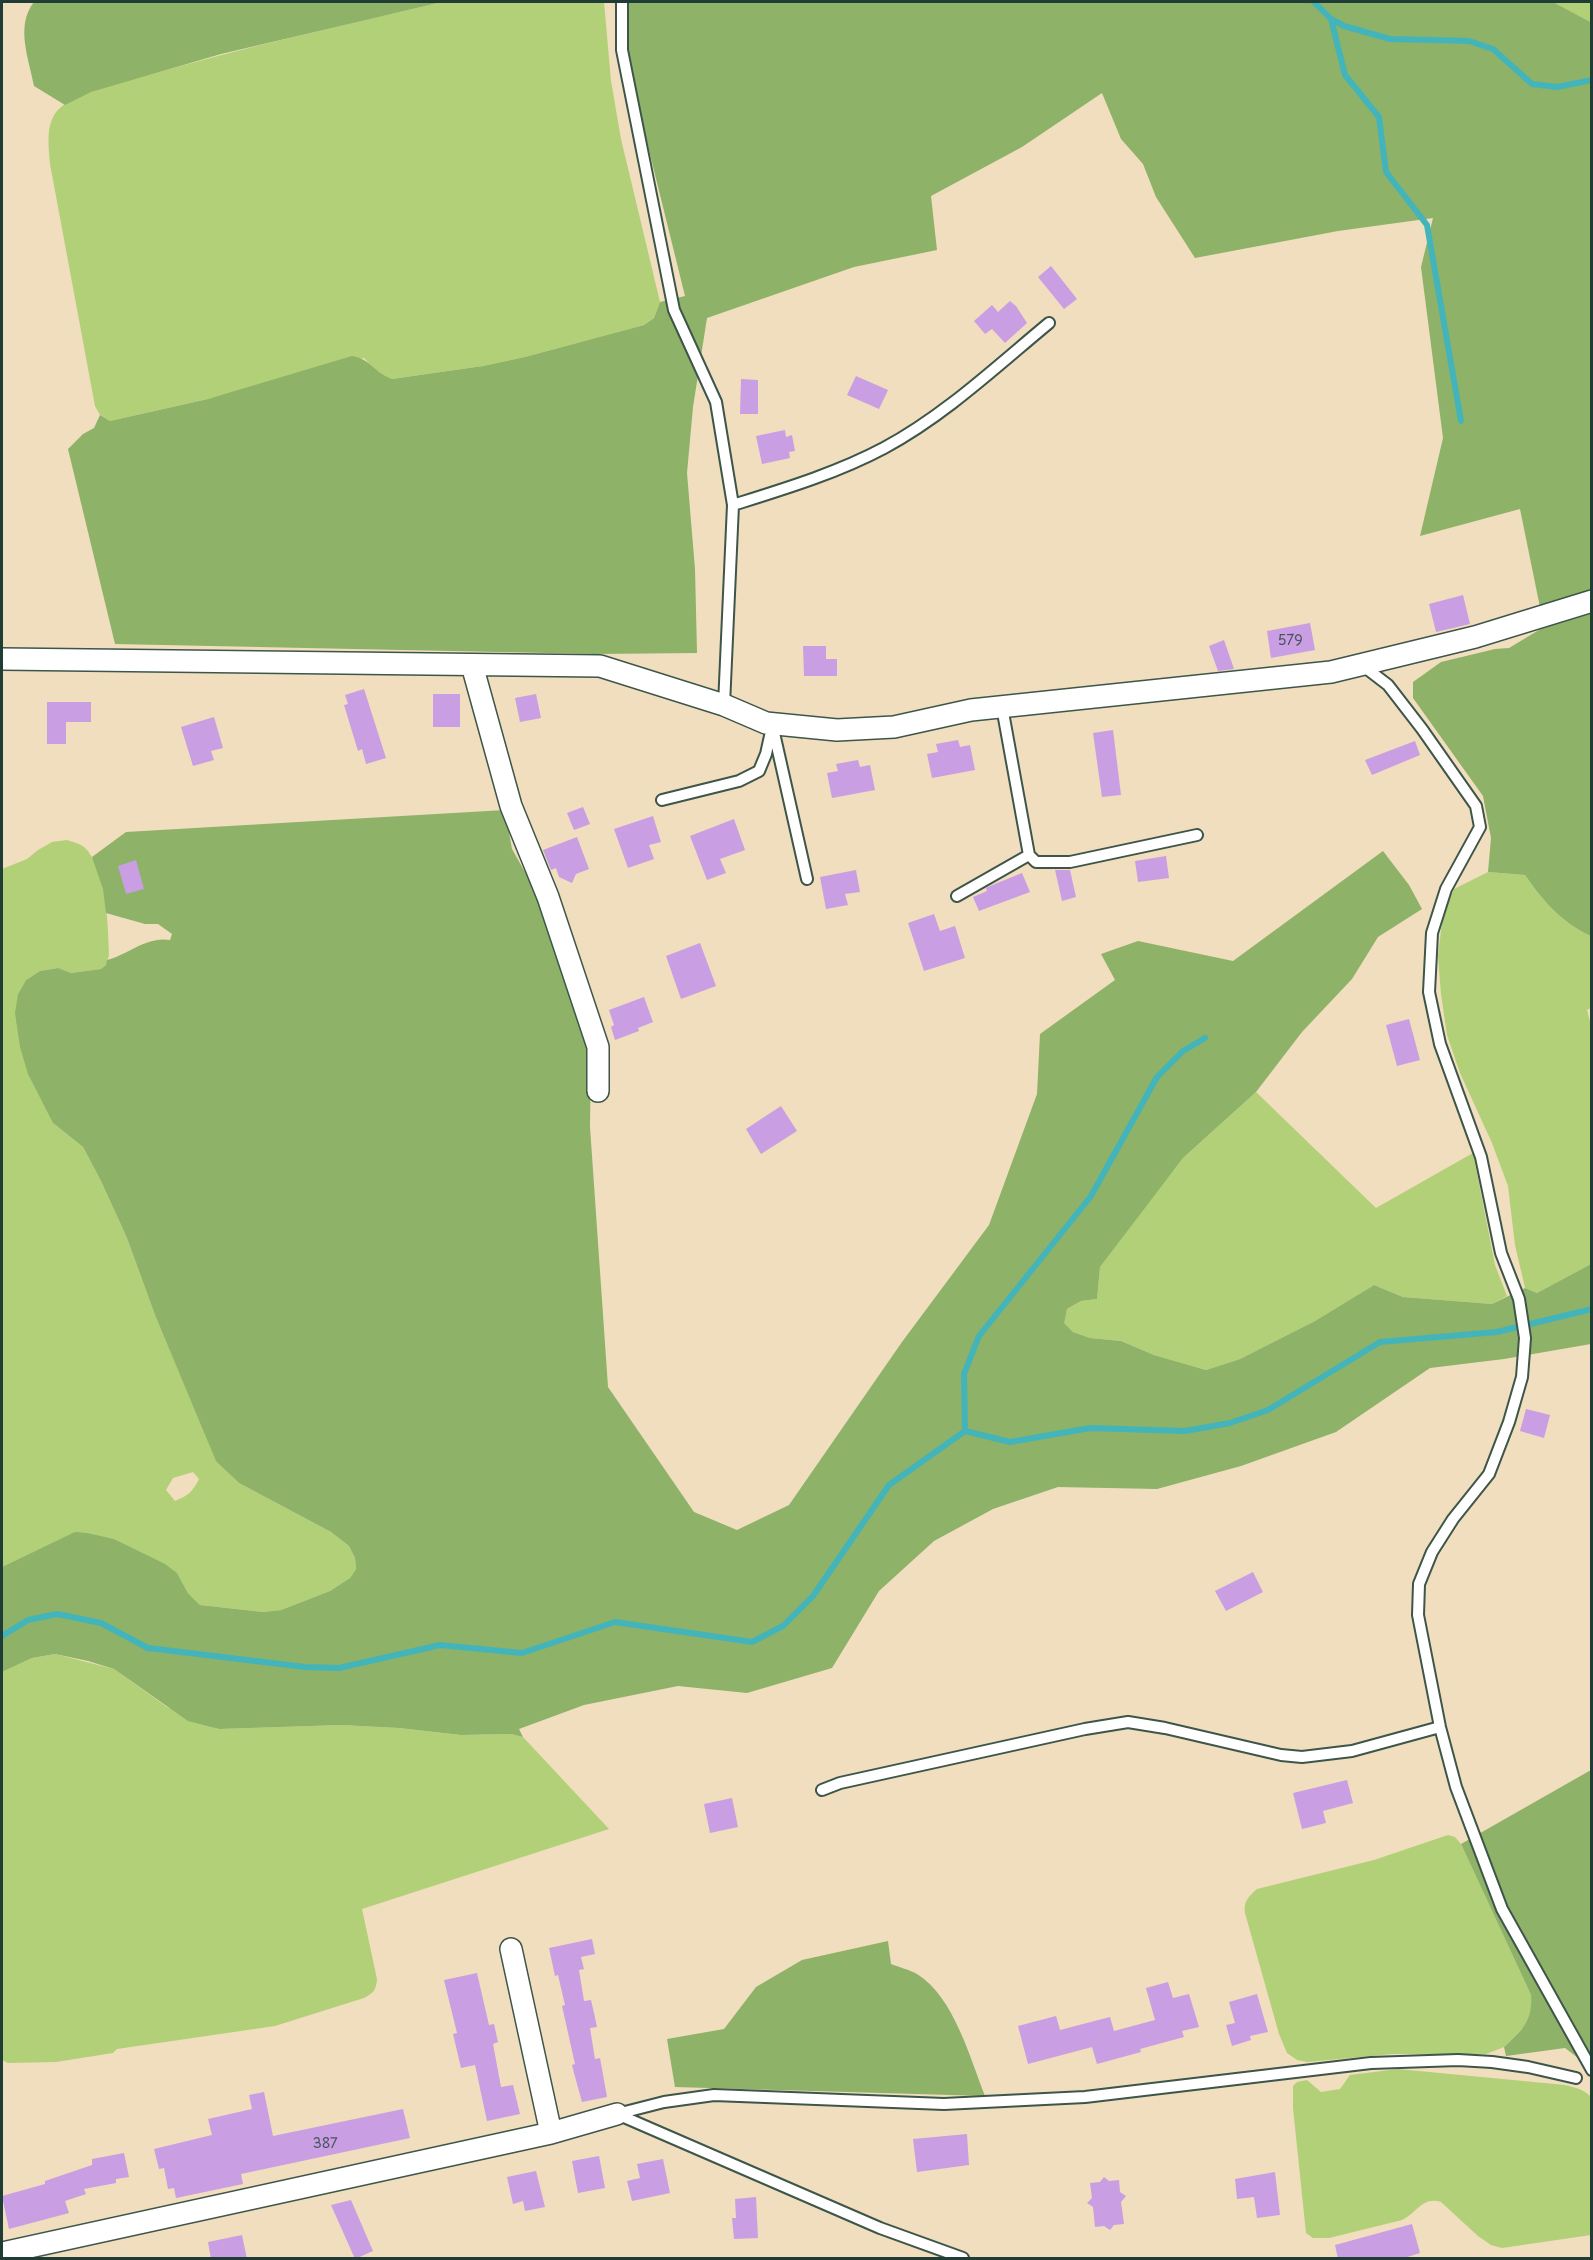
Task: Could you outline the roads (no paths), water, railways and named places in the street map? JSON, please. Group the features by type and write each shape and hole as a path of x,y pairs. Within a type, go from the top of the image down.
{"street":[{"path":"2,659 600,666 724,705 766,723 837,730 894,727 971,710 1331,672 1475,637 1592,601"},
{"path":"472,665 511,806 548,897 598,1047 598,1091"},
{"path":"511,1949 551,2133"},
{"path":"2,2253 551,2133 617,2114"}],"lane":[{"path":"622,2 622,50 674,310 716,402 734,505 724,705"},
{"path":"734,505 849,465 886,447 966,392 1049,323"},
{"path":"1362,665 1388,685 1476,806 1480,827 1446,889 1432,933 1429,993 1440,1044 1482,1157 1501,1253 1519,1299 1525,1338 1522,1377 1509,1422 1489,1474 1453,1519 1432,1552 1419,1584 1418,1615 1440,1727 1456,1787 1502,1909 1592,2070"},
{"path":"1002,707 1029,855 1036,862 1070,862 1197,835"},
{"path":"662,800 739,781 759,771 766,754 772,724"},
{"path":"772,724 807,879"},
{"path":"957,896 1029,855"},
{"path":"822,1790 840,1783 1085,1729 1128,1722 1165,1728 1281,1755 1302,1757 1352,1751 1440,1727"},
{"path":"617,2114 664,2102 714,2095 944,2104 1085,2097 1371,2063 1458,2060 1492,2062 1528,2067 1576,2078"},
{"path":"617,2114 880,2228 963,2259"}],"waterway":[{"path":"1314,2 1331,19 1344,26 1390,39 1469,41 1493,49 1532,84 1557,87 1592,80"},
{"path":"1331,19 1345,75 1379,117 1386,172 1427,225 1461,421"},
{"path":"2,1636 28,1620 57,1614 101,1623 148,1648 305,1667 339,1668 440,1645 522,1653 615,1622 752,1642 783,1626 813,1596 889,1485 965,1431 964,1374 979,1336 1091,1196 1157,1077 1183,1051 1205,1038"},
{"path":"965,1431 1010,1442 1090,1428 1185,1431 1230,1423 1268,1410 1380,1342 1497,1332 1592,1309"}]}
